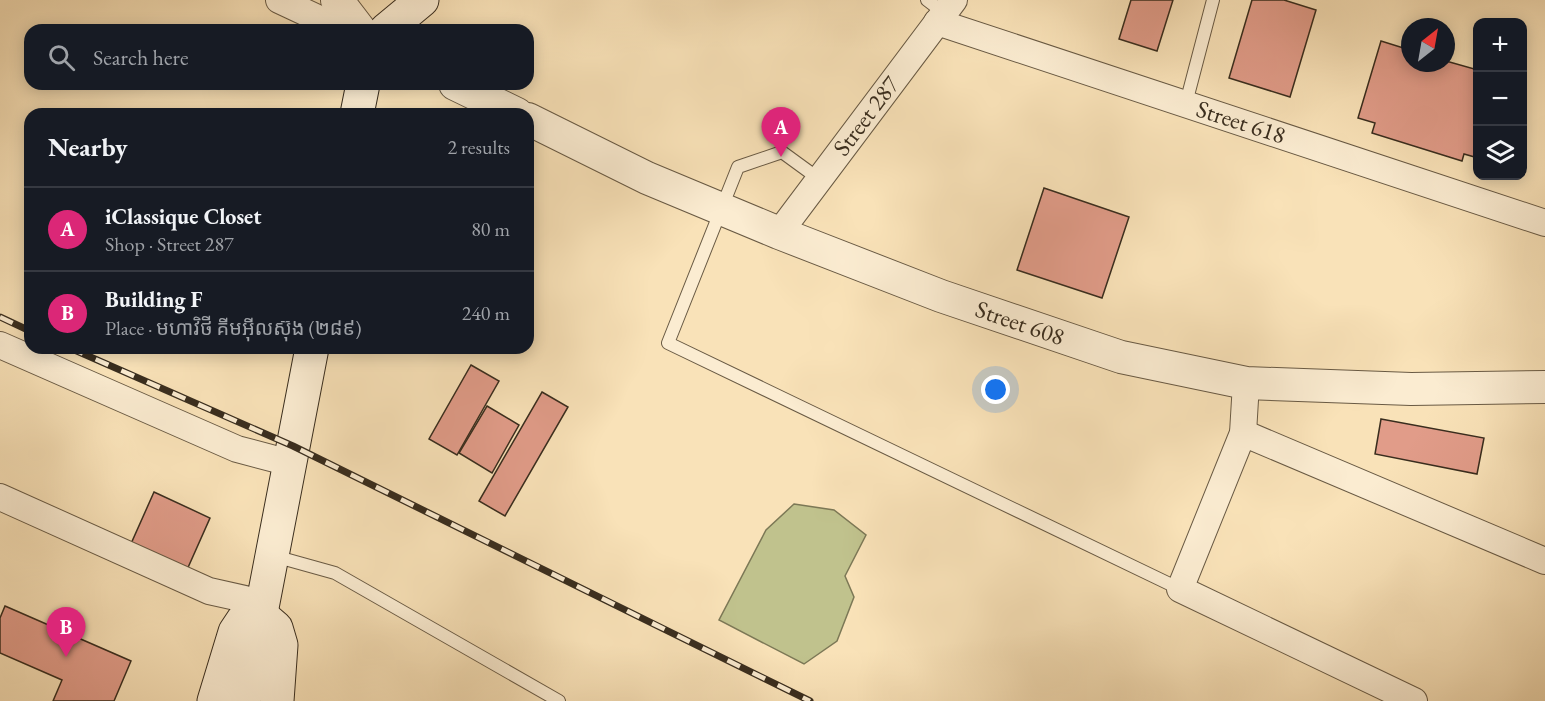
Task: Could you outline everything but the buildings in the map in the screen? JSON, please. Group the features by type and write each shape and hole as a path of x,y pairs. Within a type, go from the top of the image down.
{"main road":[{"path":"376,24 383,0"},
{"path":"393,24 422,0"},
{"path":"358,108 362,90"},
{"path":"244,701 274,556 311,354"},
{"path":"214,701 234,632 243,620 262,609"},
{"path":"262,609 276,628 281,645 277,701"}],"street":[{"path":"279,0 330,24"},
{"path":"337,0 355,24"},
{"name":"Street 618","path":"940,9 1186,103 1545,223"},
{"name":"Street 287","path":"779,233 940,9"},
{"path":"467,90 505,108"},
{"name":"Street 608","path":"534,123 647,178 779,233 941,296 1121,357 1246,382 1411,389 1545,387"},
{"path":"0,345 237,449 290,463"},
{"path":"1246,382 1243,433 1180,589 1414,701"},
{"path":"1243,433 1545,561"},
{"path":"0,497 208,591 262,609"}],"lane":[{"path":"1186,103 1213,0"},
{"path":"819,179 782,152 738,167 668,343 1180,589"},
{"path":"274,556 335,573 559,701"}],"green space":[{"path":"794,504 834,510 866,535 845,576 854,597 837,641 804,664 719,620 766,530"}],"railway":[{"path":"0,317 24,328"},
{"path":"84,354 293,446 810,701"}],"place":[{"name":"iClassique Closet","path":"781,157"},
{"name":"Building F","path":"66,657"}]}
